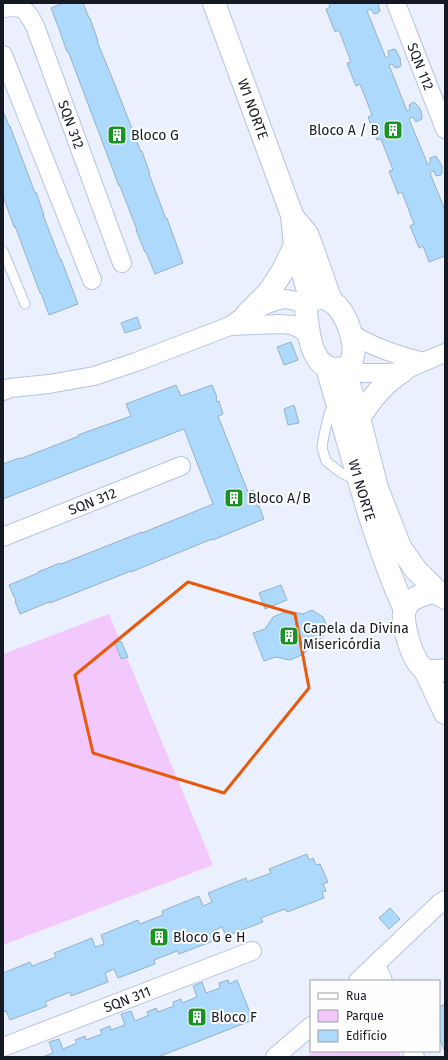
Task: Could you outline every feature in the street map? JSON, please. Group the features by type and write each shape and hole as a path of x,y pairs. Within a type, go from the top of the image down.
{"street":[{"name":"W1 NORTE","path":"214,3 292,215 295,246 316,302"},
{"name":"SQN 112","path":"396,3 445,129"},
{"name":"SQN 312","path":"3,8 22,8 27,11 35,26 122,263"},
{"path":"3,55 92,280"},
{"name":"W1 NORTE","path":"292,215 307,234 311,244 316,302"},
{"path":"238,320 269,292 282,272 295,246"},
{"path":"5,389 49,384 94,376 136,362 238,320 267,304 284,299 316,302 337,306 346,319 352,334 353,346 353,356 351,362 339,367"},
{"path":"316,302 306,312 312,348 318,360 366,374 390,373 445,354"},
{"path":"238,320 292,326 309,335"},
{"path":"352,334 380,349 398,355 413,366"},
{"path":"359,418 375,394 386,383 413,366"},
{"name":"W1 NORTE","path":"339,367 336,398 359,482 385,562 405,610 404,617 410,647 418,662 435,670"},
{"name":"W1 NORTE","path":"339,367 359,418 377,488 400,547 416,570 443,596"},
{"name":"SQN 312","path":"3,537 181,466"},
{"path":"405,610 409,602 415,597 430,593 443,596"},
{"path":"435,670 445,713"},
{"path":"359,980 440,903 445,900"},
{"name":"SQN 311","path":"3,1047 252,951"},
{"path":"376,964 383,980"},
{"path":"276,1057 310,1027"}],"lane":[{"path":"3,251 24,304"}],"highlighted area":[{"path":"188,582 295,614 309,688 224,793 93,753 75,675"}],"green space":[{"path":"109,614 213,865 3,945 3,654"},
{"path":"312,1052 399,1052 401,1057 307,1057"}],"building":[{"name":"Bloco G","path":"63,3 83,3 90,18 97,41 141,152 142,151 149,174 183,263 155,274 136,230 51,8"},
{"name":"Bloco A / B","path":"329,3 378,3 380,11 378,13 374,14 371,9 367,11 386,58 389,56 388,51 395,49 400,58 401,66 395,68 392,64 389,65 407,111 410,110 409,105 414,102 421,111 422,119 416,122 413,117 409,119 428,165 430,164 430,158 436,156 442,166 441,175 436,176 434,171 430,173 445,210 445,256 429,262 423,246 419,248 410,226 414,224 402,192 398,194 389,171 393,170 381,139 377,140 368,117 372,115 360,84 356,86 347,63 351,62 339,30 335,32 326,9 330,7"},
{"path":"3,111 35,193 36,192 43,215 78,304 49,315 3,196"},
{"path":"137,317 141,328 125,333 121,323"},
{"path":"291,342 298,360 284,365 277,347"},
{"name":"Bloco A/B","path":"176,385 181,396 212,385 217,397 217,402 219,401 223,414 218,416 248,492 253,490 258,502 256,503 258,507 259,506 264,519 20,614 15,597 9,585 60,563 61,564 142,533 213,504 184,429 3,499 3,464 19,458 20,459 79,436 78,435 131,416 126,404"},
{"path":"294,405 299,423 288,425 284,409"},
{"path":"281,585 287,600 265,609 259,593"},
{"name":"Capela da Divina Misericórdia","path":"312,610 323,617 327,627 322,638 313,642 304,654 290,660 276,657 264,661 253,633 265,629 273,617 288,611 303,614"},
{"path":"121,641 128,657 121,659 115,643"},
{"name":"Bloco G e H","path":"307,854 309,860 313,858 316,865 320,864 328,882 323,884 326,891 322,892 324,898 287,912 285,909 261,918 263,922 226,936 222,927 213,931 216,940 179,954 177,951 154,960 155,964 118,978 114,969 105,973 108,982 71,996 70,992 45,1002 47,1006 10,1020 6,1011 3,1012 3,973 30,962 32,966 56,957 54,953 92,938 95,947 104,944 101,935 138,920 140,924 163,915 162,911 199,896 203,906 212,902 208,893 246,878 247,882 271,873 269,869"},
{"path":"390,908 400,919 389,929 379,918"},
{"name":"Bloco F","path":"228,980 229,984 237,980 253,1020 158,1057 42,1057 53,1053 49,1042 59,1039 63,1049 77,1043 75,1040 85,1036 86,1040 102,1034 100,1030 110,1026 111,1030 125,1025 121,1014 131,1011 135,1021 149,1015 147,1012 156,1008 158,1012 174,1006 173,1002 181,999 182,1003 197,997 193,986 202,982 206,993 220,988 219,983"},
{"path":"445,1004 445,1052 440,1040 440,1006"}],"place":[{"name":"Bloco A / B","path":"393,130"},
{"name":"Bloco G","path":"117,135"},
{"name":"Bloco A/B","path":"234,498"},
{"name":"Capela da Divina Misericórdia","path":"289,636"},
{"name":"Bloco G e H","path":"159,937"},
{"name":"Bloco F","path":"197,1017"}]}
